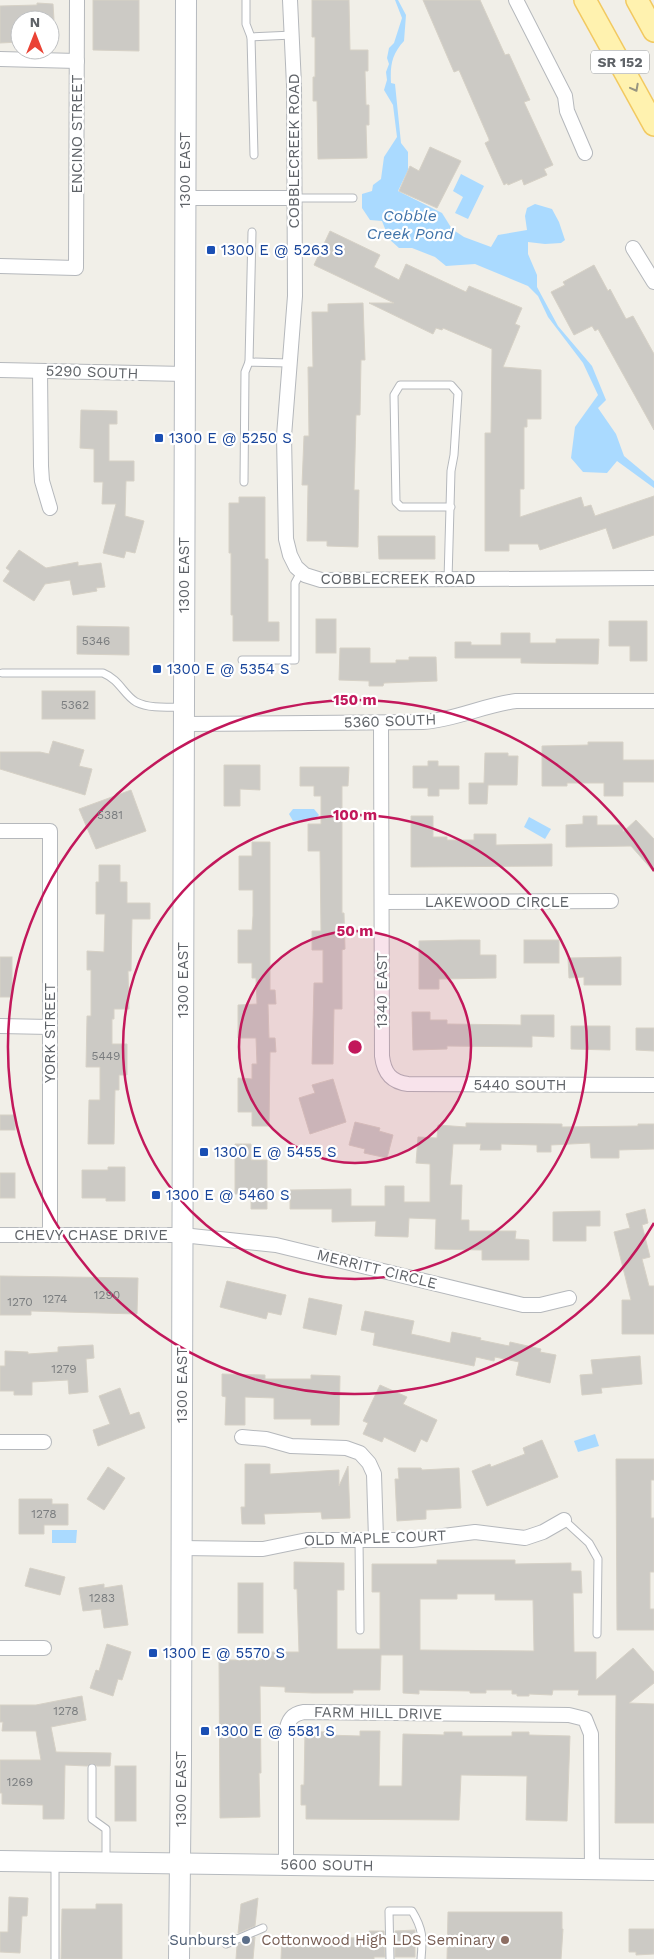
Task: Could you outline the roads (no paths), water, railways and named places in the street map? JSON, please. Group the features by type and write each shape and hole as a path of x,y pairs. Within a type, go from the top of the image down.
{"main road":[{"name":"1300 EAST","path":"179,1959 186,0"},
{"name":"SR 152","path":"585,0 654,125"},
{"name":"SR 152","path":"637,0 654,31"},
{"name":"5600 SOUTH","path":"0,1861 654,1870"}],"street":[{"name":"ENCINO STREET","path":"0,266 76,268 77,0"},
{"name":"COBBLECREEK ROAD","path":"290,0 293,35 295,296 284,436 286,539 292,562 301,572 321,580 654,578"},
{"path":"516,0 531,26 565,96 567,111 585,153"},
{"path":"0,59 77,61"},
{"path":"185,198 295,198"},
{"path":"633,248 654,282"},
{"name":"5290 SOUTH","path":"0,370 185,374"},
{"path":"40,371 42,481 50,508"},
{"name":"5360 SOUTH","path":"184,715 381,723 442,720 497,704 516,701 654,701"},
{"name":"1340 EAST","path":"381,723 382,1056 388,1076"},
{"name":"YORK STREET","path":"0,831 50,831 50,1235"},
{"name":"LAKEWOOD CIRCLE","path":"382,902 611,901"},
{"path":"0,1026 50,1027"},
{"name":"5440 SOUTH","path":"388,1076 408,1084 654,1085"},
{"name":"CHEVY CHASE DRIVE","path":"0,1235 182,1235"},
{"name":"MERRITT CIRCLE","path":"182,1235 295,1248 336,1261 523,1305 540,1305 569,1298"},
{"path":"242,1437 266,1439 297,1447 346,1448 360,1453 369,1463 375,1480 376,1539"},
{"path":"0,1442 44,1442"},
{"name":"OLD MAPLE COURT","path":"181,1548 263,1549 307,1540 421,1539 475,1532 525,1538 542,1532 564,1520"},
{"path":"0,1648 44,1648"},
{"name":"FARM HILL DRIVE","path":"286,1864 286,1732 288,1722 294,1715 304,1712 550,1715 575,1716 585,1719 591,1734 592,1869"}],"lane":[{"path":"246,0 246,24 251,37 254,155"},
{"path":"251,37 293,35"},
{"path":"295,198 352,198"},
{"path":"244,482 245,372 249,362 252,232"},
{"path":"249,362 289,362"},
{"path":"448,580 451,507 451,471 454,455 458,393 451,385 400,385 394,395 396,502 401,507 451,507"},
{"path":"242,660 295,660 295,584 301,572"},
{"path":"2,673 103,674 112,677 135,701 184,715"},
{"path":"564,1520 589,1543 598,1560 597,1634"},
{"path":"359,1539 360,1630"},
{"path":"92,1768 92,1819 106,1829 106,1863"},
{"path":"55,1862 55,1959"},
{"path":"390,1959 389,1911 412,1911 420,1925 422,1939 421,1959"},
{"path":"226,1944 263,1928"}],"water":[{"name":"Cobble Creek Pond","path":"395,0 398,0 406,15 404,41 394,55 391,71 391,83 395,84 401,143 408,152 408,170 398,191 442,213 452,229 464,237 491,247 498,235 527,230 525,216 527,208 535,204 552,209 565,240 561,243 545,244 528,242 528,254 537,275 537,287 558,326 592,366 606,400 598,408 616,434 624,456 654,481 654,488 617,461 607,473 583,472 571,458 575,427 598,395 583,363 548,317 538,296 528,286 475,264 446,266 435,257 412,248 399,248 389,239 382,221 370,220 362,208 362,194 372,191 373,185 381,179 384,157 397,137 393,105 384,90 389,64 387,58 389,48 394,43 402,18"},
{"path":"461,174 484,186 468,219 455,213 463,197 453,191"},
{"path":"293,809 314,809 319,815 314,820 293,821 289,814"},
{"path":"529,817 551,829 545,839 524,827"},
{"path":"595,1434 599,1446 578,1452 574,1441"},
{"path":"52,1530 77,1530 76,1543 52,1543"}],"place":[{"name":"1300 E @ 5263 S","path":"211,250"},
{"name":"1300 E @ 5250 S","path":"159,438"},
{"name":"1300 E @ 5354 S","path":"157,669"},
{"name":"1300 E @ 5455 S","path":"204,1152"},
{"name":"1300 E @ 5460 S","path":"156,1195"},
{"name":"1300 E @ 5570 S","path":"153,1653"},
{"name":"1300 E @ 5581 S","path":"205,1731"},
{"name":"Sunburst","path":"246,1940"},
{"name":"Cottonwood High LDS Seminary","path":"505,1940"}]}
